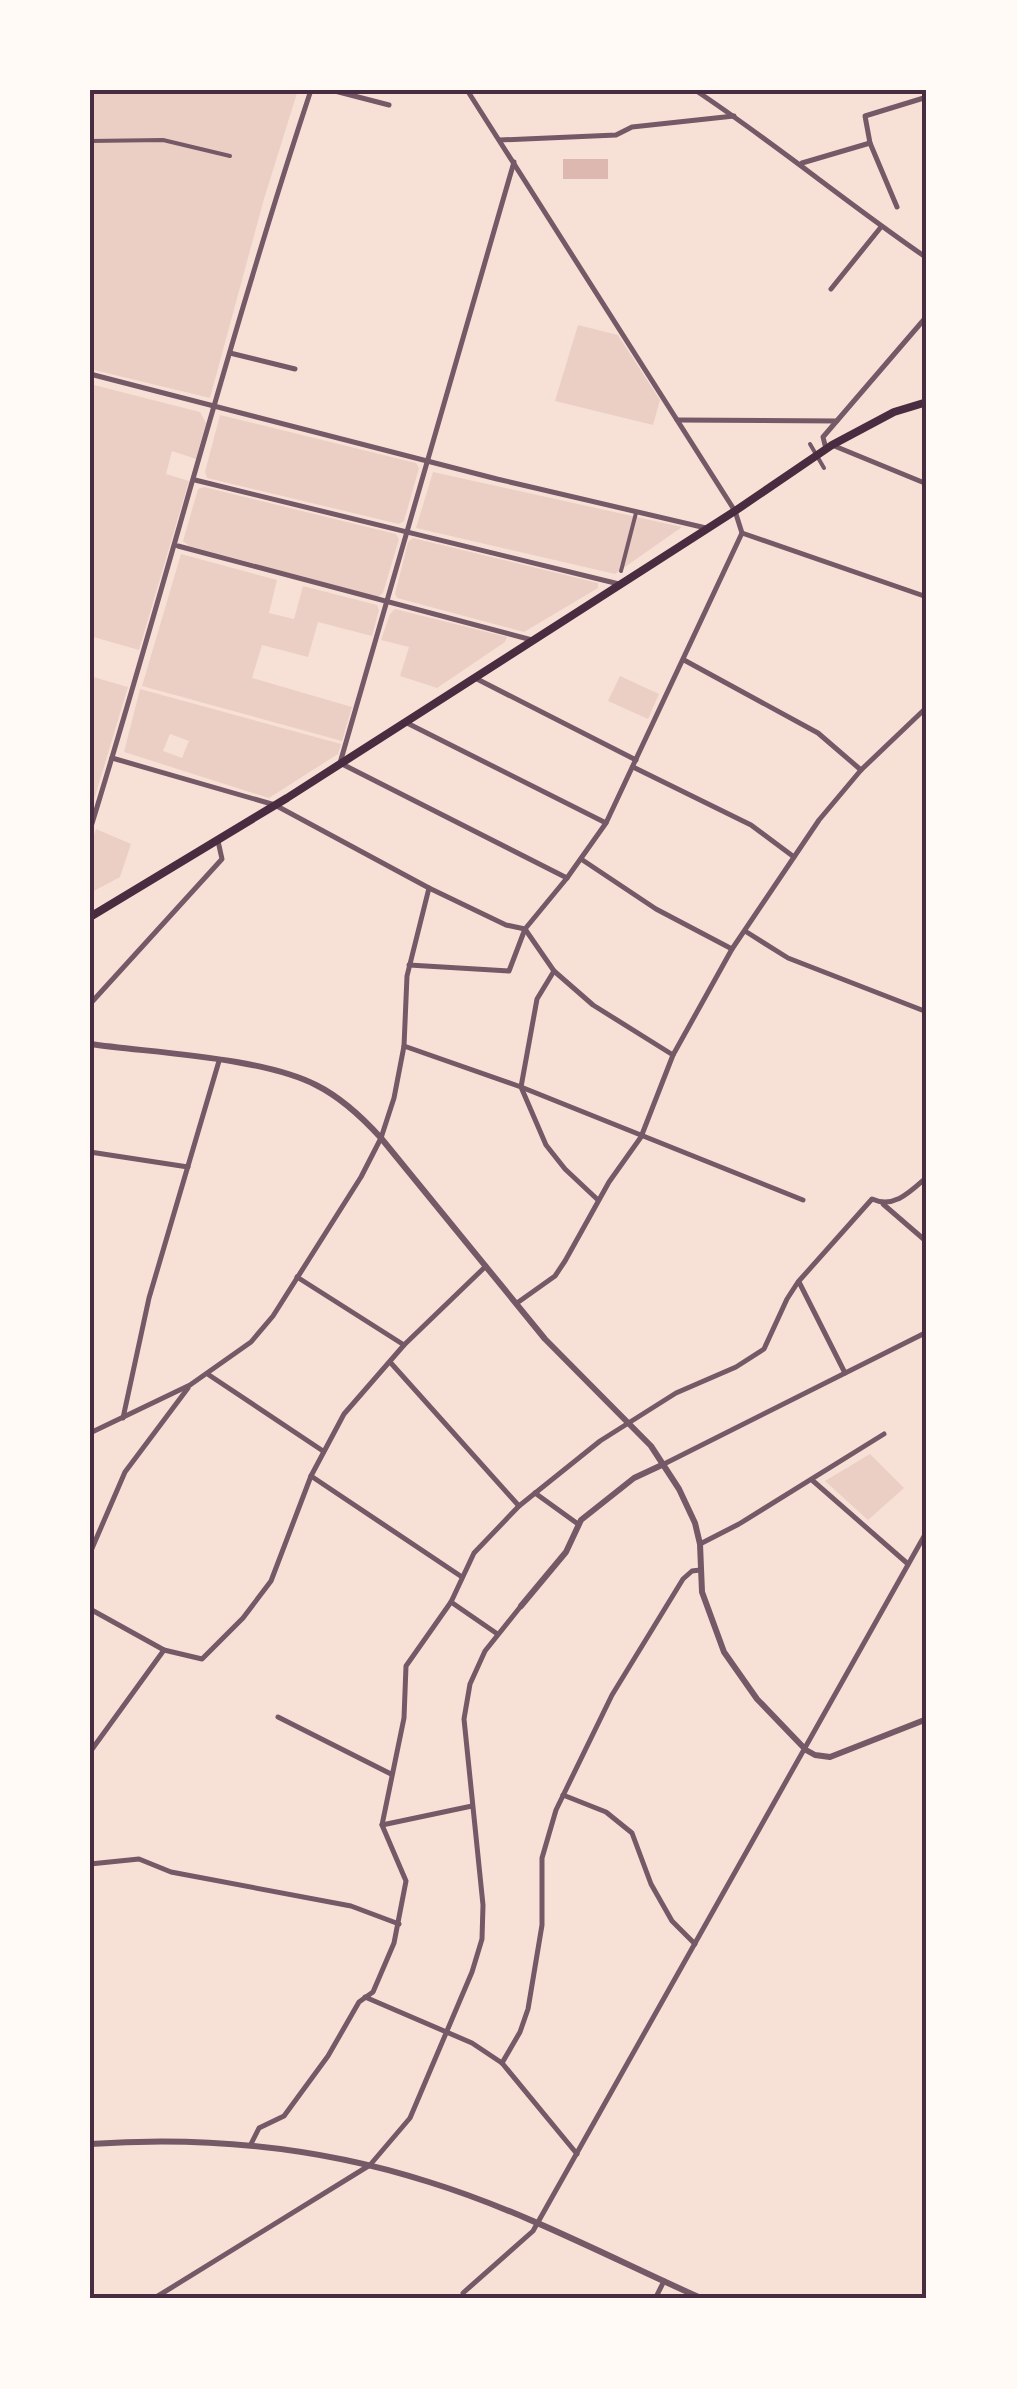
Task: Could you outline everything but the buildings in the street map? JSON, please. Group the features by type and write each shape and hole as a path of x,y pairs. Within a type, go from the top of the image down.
{"main road":[{"path":"90,918 275,806 829,447 894,412 927,402"}],"street":[{"path":"90,830 310,90"},
{"path":"330,90 389,105"},
{"path":"410,965 509,971 525,929 568,878 606,823 742,533 735,511 467,90"},
{"path":"695,90 927,258"},
{"path":"897,207 870,142 865,116 927,97"},
{"path":"500,140 616,135 632,127 734,116"},
{"path":"90,142 163,140 230,156"},
{"path":"800,164 870,142"},
{"path":"514,162 340,763 568,878"},
{"path":"831,289 881,227"},
{"path":"927,316 823,437 829,447 927,484"},
{"path":"230,353 295,369"},
{"path":"90,374 706,528"},
{"path":"678,420 837,422"},
{"path":"810,444 824,468"},
{"path":"195,480 620,584"},
{"path":"620,571 636,512"},
{"path":"742,533 927,596"},
{"path":"176,545 532,640"},
{"path":"684,660 818,733 861,770"},
{"path":"474,678 751,825 794,858"},
{"path":"516,1304 555,1276 598,1201 642,1136 673,1054 732,949 819,820 861,770 927,707"},
{"path":"404,722 606,823"},
{"path":"112,758 275,806 429,888 525,929 554,970 594,1005 673,1054"},
{"path":"90,1004 222,859 218,841"},
{"path":"581,859 656,909 732,949"},
{"path":"90,1434 190,1385 250,1342 274,1316 361,1177 381,1138 394,1098 404,1046 410,965 429,888"},
{"path":"745,931 788,958 927,1012"},
{"path":"554,970 537,999 521,1087 537,1129 556,1159 598,1201"},
{"path":"90,1044 282,1071 314,1083 353,1109 544,1338 664,1464 695,1524 700,1544 696,1571 707,1611 732,1667 806,1750 830,1757 927,1720"},
{"path":"404,1046 521,1087 803,1200"},
{"path":"123,1418 149,1298 219,1061"},
{"path":"90,1152 188,1167"},
{"path":"884,1204 898,1200 927,1177"},
{"path":"251,2144 258,2128 284,2116 365,1996 373,1992 381,1975 400,1924 406,1882 382,1825 404,1718 406,1666 451,1602 474,1553 520,1506 600,1441 676,1394 736,1367 764,1349 798,1282 872,1199 884,1204 927,1242"},
{"path":"90,1609 164,1650 202,1659 243,1618 270,1581 322,1451 344,1414 404,1345 486,1266"},
{"path":"297,1277 404,1345"},
{"path":"798,1282 845,1373"},
{"path":"153,2299 370,2165 410,2118 482,1940 484,1905 464,1734 474,1673 496,1633 566,1552 578,1524 634,1478 927,1332"},
{"path":"390,1362 520,1506"},
{"path":"208,1374 322,1451"},
{"path":"90,1552 125,1472 190,1385"},
{"path":"700,1544 884,1434"},
{"path":"311,1476 462,1576"},
{"path":"812,1480 908,1564"},
{"path":"535,1493 578,1524"},
{"path":"463,2292 537,2224 927,1530"},
{"path":"502,2062 528,2009 542,1925 542,1858 564,1795 612,1695 683,1579 696,1571"},
{"path":"451,1602 496,1633"},
{"path":"90,1752 164,1650"},
{"path":"278,1718 391,1774"},
{"path":"564,1795 606,1812 632,1833 650,1884 672,1921 694,1944"},
{"path":"382,1825 472,1806"},
{"path":"90,1864 139,1859 171,1872 351,1906 400,1924"},
{"path":"365,1996 446,2030 502,2062 576,2154"},
{"path":"90,2144 141,2140 251,2144 370,2165 458,2191 702,2299"},
{"path":"650,2299 656,2297 664,2281"}],"shaded area":[{"path":"90,90 298,90 210,398 90,369"},
{"path":"563,159 608,159 608,179 563,179"},
{"path":"578,325 618,335 660,400 653,425 555,401"},
{"path":"90,384 200,412 206,423 196,459 172,451 166,474 189,481 139,650 90,636"},
{"path":"220,415 416,463 419,468 404,521 399,524 207,478 205,472"},
{"path":"433,472 682,527 615,574 416,528"},
{"path":"204,487 396,534 399,539 383,593 378,597 189,546 183,541 198,489"},
{"path":"413,538 598,583 598,588 524,632 397,598 408,542"},
{"path":"181,554 277,580 269,613 294,619 303,586 377,605 372,636 318,622 308,657 262,645 252,678 352,707 342,741 142,686"},
{"path":"395,609 507,637 437,688 400,676 409,647 381,640"},
{"path":"90,676 128,687 90,813"},
{"path":"620,676 659,694 648,719 608,701"},
{"path":"140,689 341,744 338,754 269,798 124,752","holes":["170,734 189,741 182,758 163,751"]},
{"path":"96,829 131,844 120,877 90,893 90,847"},
{"path":"870,1454 904,1488 868,1520 825,1481"}]}
